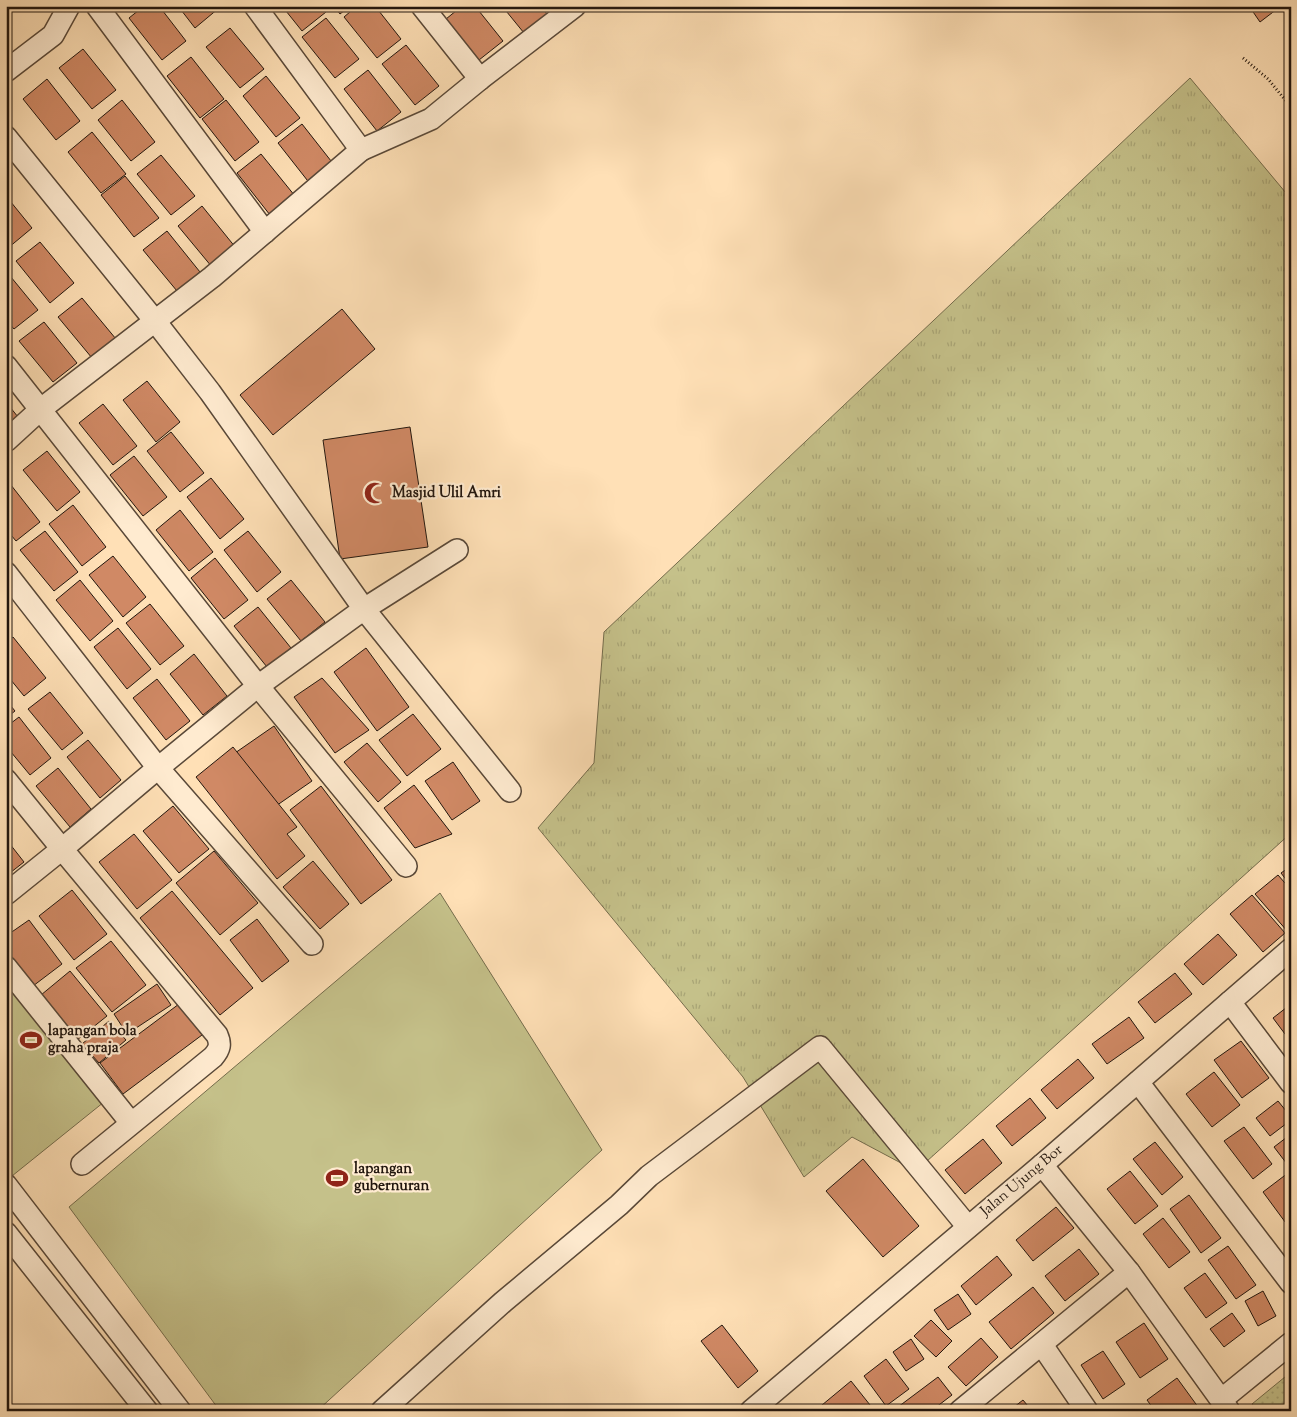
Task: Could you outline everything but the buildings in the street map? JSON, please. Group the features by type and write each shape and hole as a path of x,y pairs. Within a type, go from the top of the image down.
{"street":[{"path":"6,71 53,34 69,6"},
{"path":"97,6 264,232"},
{"path":"255,6 361,150"},
{"path":"422,6 480,79"},
{"path":"6,441 41,409 212,277 361,150 431,119 572,7"},
{"path":"6,137 155,320 243,438 364,609 510,791"},
{"path":"6,366 258,686 406,866"},
{"path":"6,894 258,686 364,609 457,550"},
{"path":"6,573 158,768 312,944"},
{"path":"6,780 217,1035 221,1043 214,1057 82,1164"},
{"name":"Jalan Ujung Bor","path":"751,1411 1138,1082 1291,949"},
{"path":"6,967 131,1123"},
{"path":"1230,1002 1291,1083"},
{"path":"382,1411 503,1302 619,1205 649,1176 820,1047 968,1227"},
{"path":"1138,1082 1291,1283"},
{"path":"1042,1164 1129,1272 1225,1406 1291,1343"},
{"path":"6,1185 180,1411"},
{"path":"6,1233 148,1411"},
{"path":"960,1411 1129,1272"},
{"path":"1042,1345 1087,1411"}],"path":[{"path":"1243,58 1268,79 1291,107"}],"green space":[{"path":"1190,78 1291,199 1291,833 916,1171 852,1137 804,1177 743,1077 538,828 594,763 604,632"},
{"name":"lapangan gubernuran","path":"440,893 602,1150 317,1411 220,1411 69,1207"},
{"name":"lapangan bola graha praja","path":"6,979 104,1102 12,1176 6,1169"},
{"path":"1291,1372 1291,1411 1257,1411 1252,1404"}],"place":[{"name":"Masjid Ulil Amri","path":"375,493"},
{"name":"lapangan bola graha praja","path":"31,1040"},
{"name":"lapangan gubernuran","path":"337,1178"}]}
